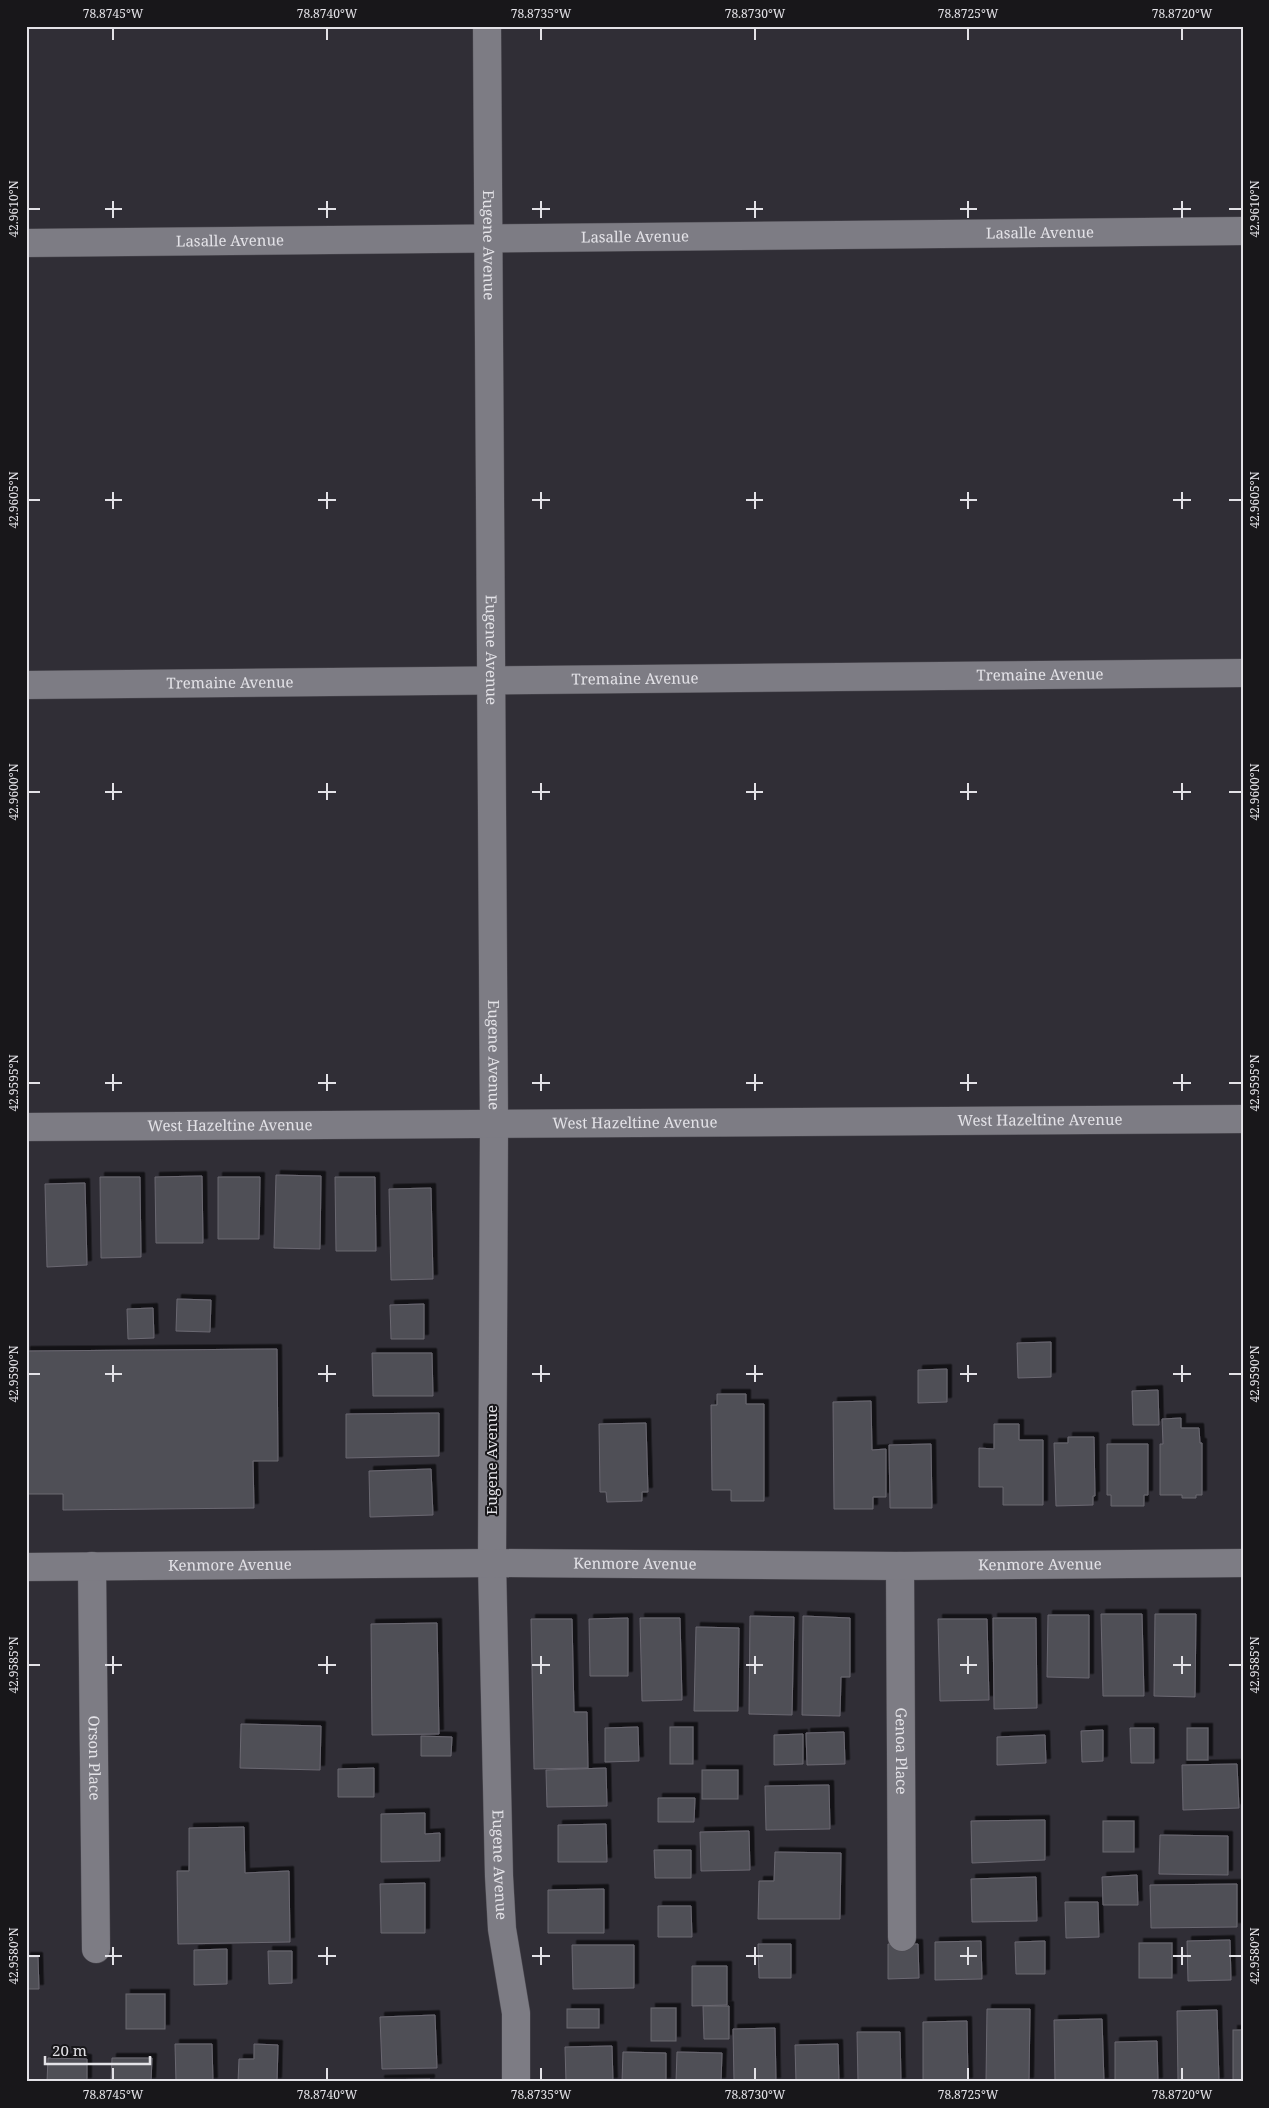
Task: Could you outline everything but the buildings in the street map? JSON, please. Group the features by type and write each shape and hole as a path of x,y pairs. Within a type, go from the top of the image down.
{"street":[{"name":"Eugene Avenue","path":"486,26 494,1124 492,1563 499,1876 502,1929 516,2014 516,2082"},
{"name":"Lasalle Avenue","path":"26,243 1243,231"},
{"name":"Tremaine Avenue","path":"26,685 1243,674"},
{"name":"West Hazeltine Avenue","path":"26,1128 1243,1119"},
{"name":"Kenmore Avenue","path":"26,1567 492,1563 900,1566 1243,1563"},
{"name":"Orson Place","path":"92,1566 96,1949"},
{"name":"Genoa Place","path":"900,1566 902,1937"}]}
